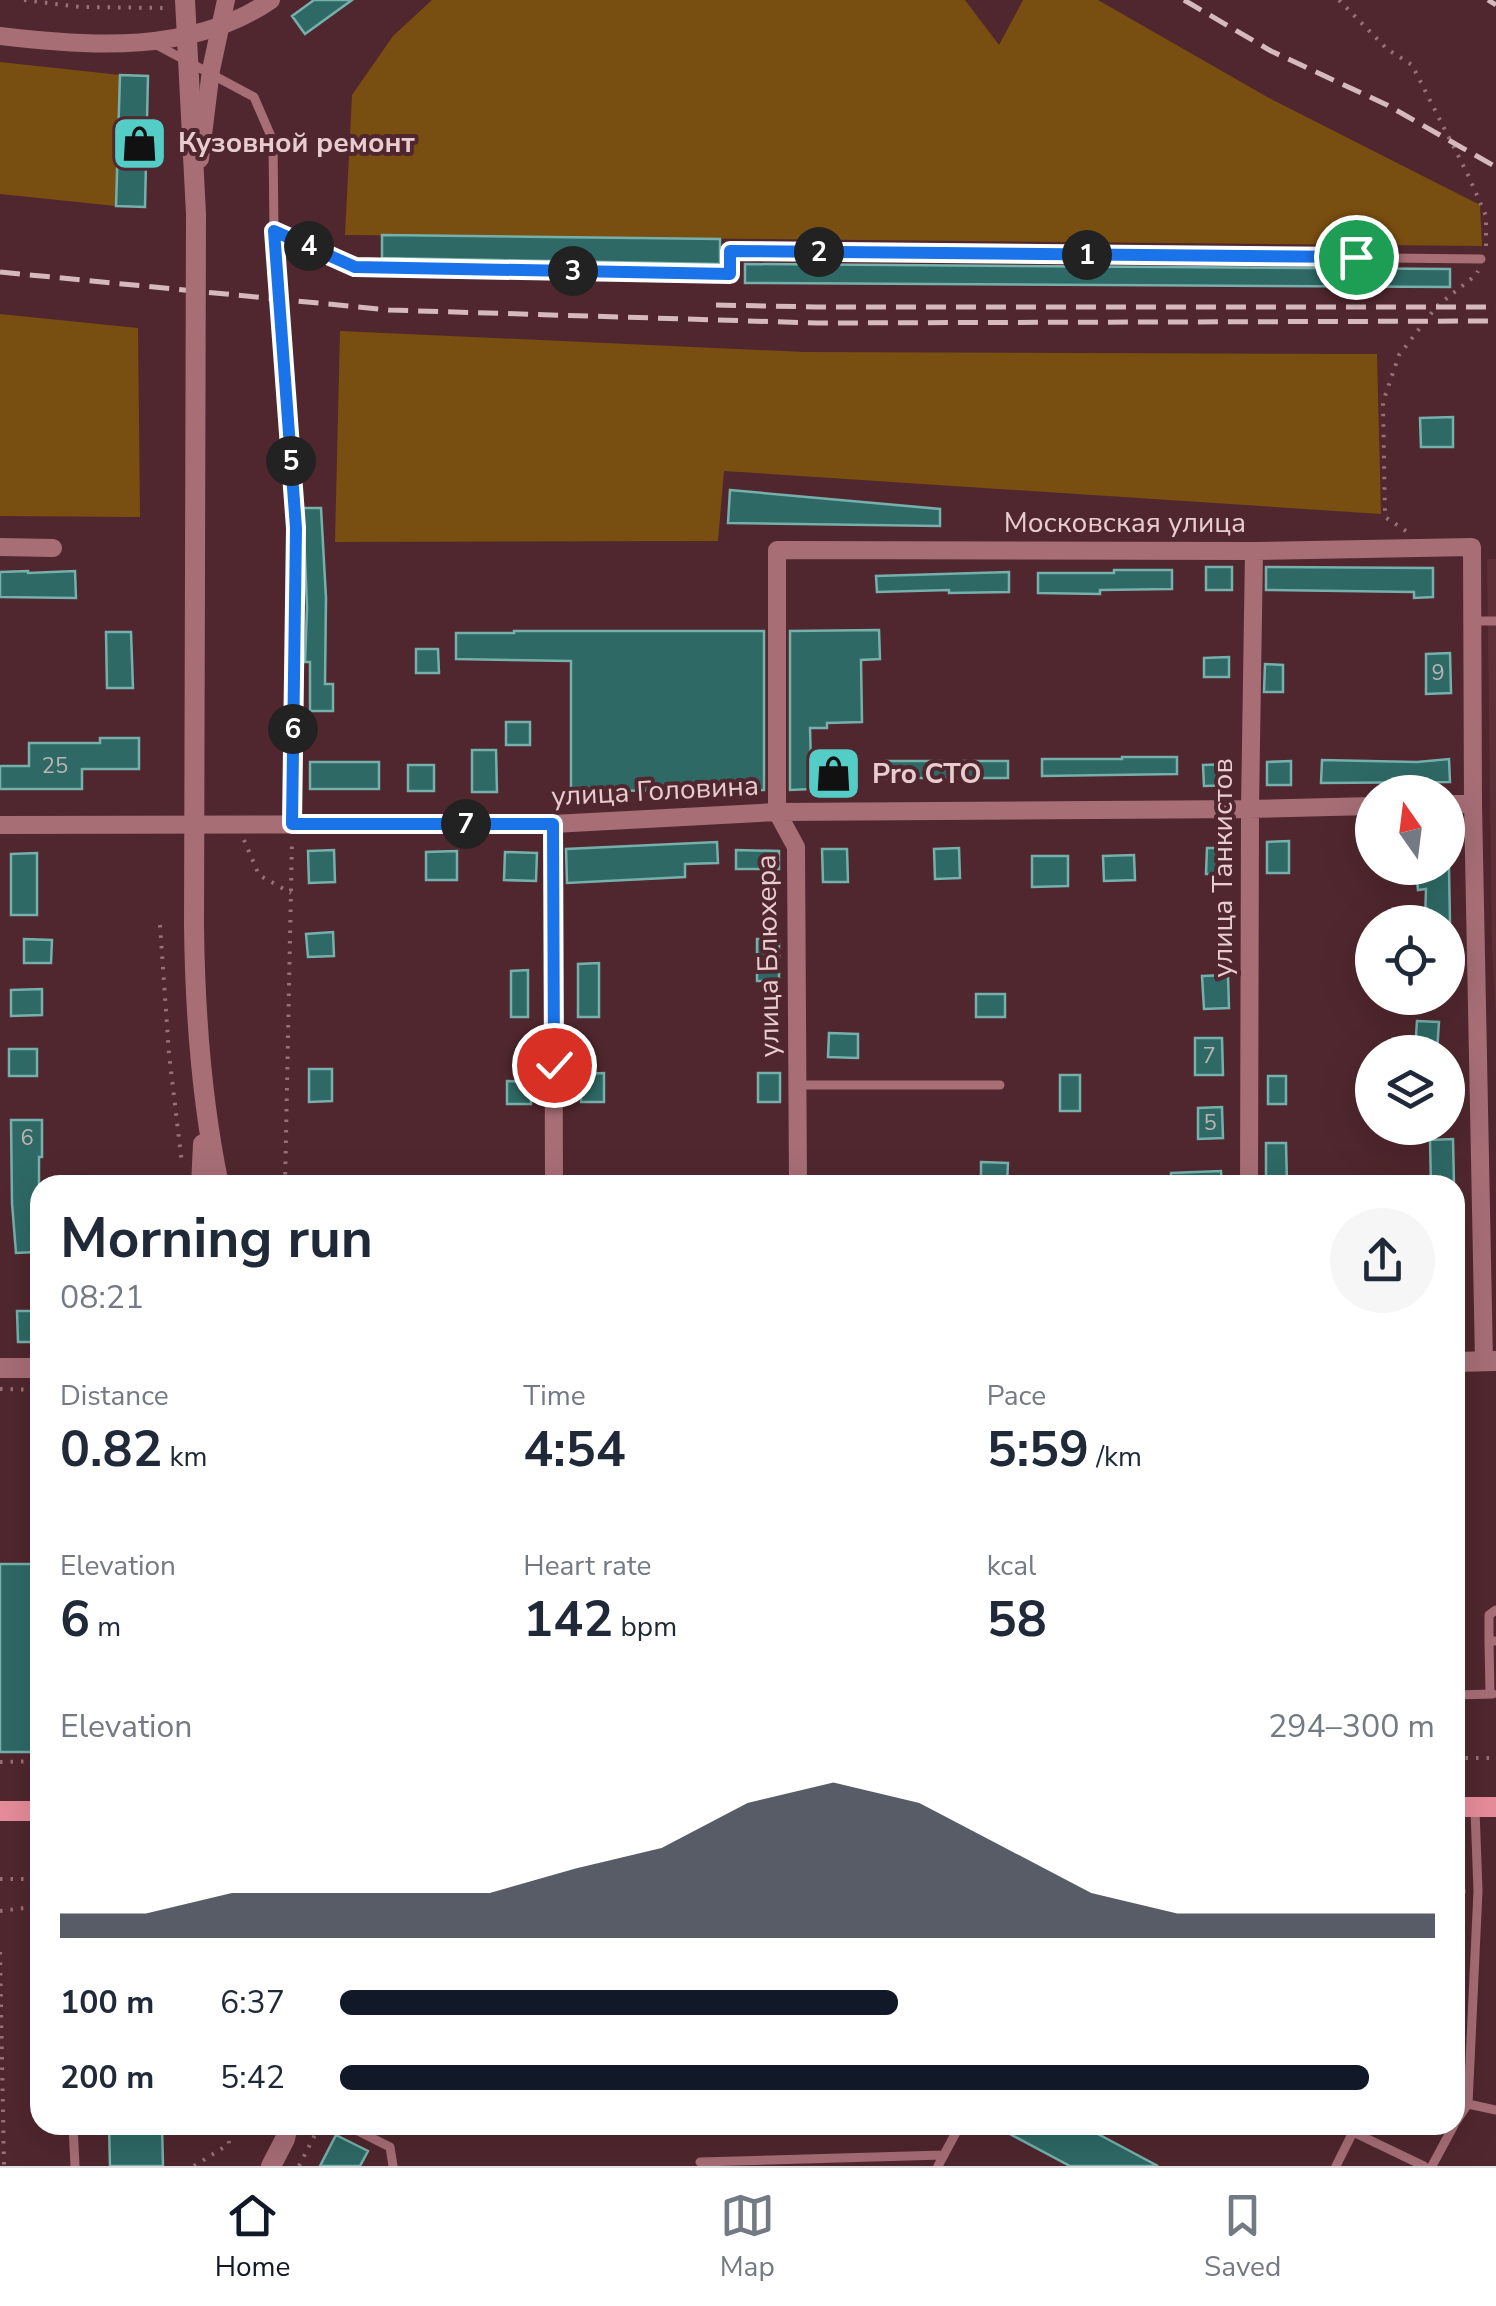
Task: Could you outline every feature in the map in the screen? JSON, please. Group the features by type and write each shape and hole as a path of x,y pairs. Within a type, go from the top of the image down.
{"main road":[{"path":"0,1811 30,1811"}],"street":[{"path":"217,1175 206,1112 195,994 196,214 204,121 226,0"},
{"path":"0,36 54,43 152,43 250,15 271,0"},
{"path":"175,4 196,214"},
{"path":"0,547 53,548"},
{"name":"Московская улица","path":"777,550 1254,551 1472,547 1473,621"},
{"name":"улица Блюхера","path":"777,550 777,812 796,846 798,1175"},
{"name":"улица Танкистов","path":"1249,1175 1254,551"},
{"path":"1465,1362 1490,1361 1474,804 1473,621"},
{"path":"1465,804 1474,804"},
{"name":"улица Головина","path":"0,825 553,824 777,812 1355,806"},
{"path":"553,824 554,1175"},
{"path":"202,1175 206,1112"},
{"path":"0,1368 30,1368"},
{"path":"271,2166 286,2135"}],"lane":[{"path":"152,43 254,97 273,142 274,231 355,267 730,274 730,251 1481,258"},
{"path":"1473,621 1496,621"},
{"path":"798,1086 1000,1085"},
{"path":"1465,1695 1493,1694 1489,1615 1496,1610"},
{"path":"1465,2108 1478,1891 1475,1807"},
{"path":"1468,2104 1496,2110"},
{"path":"73,2135 74,2166"},
{"path":"366,2135 390,2147 393,2166"},
{"path":"938,2166 954,2135"},
{"path":"1336,2166 1352,2135"},
{"path":"1360,2135 1428,2166 1447,2135"},
{"path":"700,2162 777,2164 943,2155"}],"path":[{"path":"24,0 80,7 175,4"},
{"path":"274,231 296,528 285,1175"},
{"path":"238,825 259,875 292,893"},
{"path":"160,925 182,1169"},
{"path":"0,1390 30,1390"},
{"path":"1465,1758 1496,1758"},
{"path":"0,1762 30,1762"},
{"path":"0,1879 30,1879"},
{"path":"0,1911 30,1907"},
{"path":"0,1952 4,2166"},
{"path":"194,2166 229,2144 229,2135"},
{"path":"299,2166 315,2135"}],"shaded area":[{"path":"432,0 965,0 999,45 1023,0 1098,0 1269,98 1480,205 1482,246 345,235 352,95 393,36"},
{"path":"0,62 120,75 116,206 0,194"},
{"path":"0,314 138,328 140,517 0,516"},
{"path":"340,331 804,352 1377,354 1381,514 724,471 718,541 335,542"},
{"path":"1487,559 1496,559 1496,1013 1492,948"}],"building":[{"path":"314,0 352,0 305,34 292,16"},
{"path":"120,75 148,76 145,207 116,206"},
{"path":"382,235 720,239 720,264 382,258"},
{"path":"745,264 1450,269 1450,287 745,283"},
{"path":"1453,417 1453,447 1421,447 1420,418"},
{"path":"730,490 940,509 940,526 728,523"},
{"path":"303,508 321,508 325,684 333,684 333,711 310,711 310,662 305,662"},
{"path":"1206,567 1232,567 1232,590 1206,590"},
{"path":"1266,567 1433,568 1433,597 1414,598 1414,592 1266,590"},
{"path":"1172,570 1172,589 1038,593 1038,573"},
{"path":"75,571 76,598 0,597 0,572"},
{"path":"1009,572 1009,592 877,592 876,576"},
{"path":"879,630 880,659 861,660 862,722 827,723 827,728 810,728 811,763 844,762 844,782 811,783 811,789 790,790 790,631"},
{"path":"764,631 764,790 571,791 571,661 456,659 456,633"},
{"path":"106,632 131,632 133,688 107,688"},
{"path":"416,649 438,649 439,673 416,673"},
{"path":"1450,653 1451,693 1426,694 1426,654"},
{"path":"1229,657 1229,677 1204,677 1204,658"},
{"path":"1265,664 1283,665 1283,692 1264,692"},
{"path":"506,722 530,722 530,745 506,745"},
{"path":"100,738 139,738 139,769 82,769 82,789 0,789 0,766 29,766 29,743 100,743"},
{"path":"472,750 496,750 497,792 472,792"},
{"path":"1177,757 1177,774 1042,776 1042,759"},
{"path":"1449,759 1450,775 1355,775 1355,783 1321,783 1322,760"},
{"path":"876,761 1008,761 1008,778 876,778"},
{"path":"1291,761 1291,785 1267,785 1267,762"},
{"path":"310,762 379,762 379,789 310,789"},
{"path":"1232,764 1233,785 1204,786 1203,765"},
{"path":"408,765 434,765 434,791 408,791"},
{"path":"1289,841 1289,873 1267,873 1267,842"},
{"path":"717,842 718,863 685,864 685,877 567,883 566,849"},
{"path":"959,848 960,878 935,879 934,849"},
{"path":"1207,848 1228,848 1227,874 1206,874"},
{"path":"822,849 847,849 848,882 823,882"},
{"path":"334,850 335,882 309,883 308,851"},
{"path":"736,850 779,851 779,869 736,869"},
{"path":"457,851 457,880 426,880 426,852"},
{"path":"505,852 537,853 536,881 504,880"},
{"path":"37,853 37,915 11,915 11,854"},
{"path":"1134,855 1135,880 1104,881 1103,856"},
{"path":"1032,856 1068,856 1068,886 1032,887"},
{"path":"1418,885 1449,885 1450,905 1426,905 1426,889 1418,890"},
{"path":"333,932 334,956 308,957 306,934"},
{"path":"24,939 52,940 51,963 24,963"},
{"path":"757,939 779,939 779,981 757,981"},
{"path":"599,963 599,1017 578,1017 578,964"},
{"path":"528,970 528,1017 511,1017 511,971"},
{"path":"1228,975 1229,1008 1204,1009 1202,976"},
{"path":"42,989 42,1015 11,1016 11,990"},
{"path":"976,994 1005,994 1005,1017 976,1017"},
{"path":"1417,1021 1439,1022 1438,1035 1416,1035"},
{"path":"829,1033 858,1034 858,1058 828,1057"},
{"path":"1195,1038 1222,1038 1223,1075 1195,1075"},
{"path":"9,1049 37,1049 37,1076 9,1076"},
{"path":"309,1069 332,1069 332,1101 309,1102"},
{"path":"604,1073 604,1102 581,1102 581,1074"},
{"path":"758,1073 780,1073 780,1102 758,1102"},
{"path":"1060,1075 1080,1075 1080,1111 1060,1111"},
{"path":"1268,1076 1286,1076 1286,1104 1268,1104"},
{"path":"507,1081 531,1082 531,1104 507,1104"},
{"path":"1222,1107 1223,1138 1198,1139 1198,1108"},
{"path":"11,1120 42,1120 39,1175 30,1175 30,1252 16,1253"},
{"path":"1266,1143 1286,1143 1287,1175 1266,1175"},
{"path":"1430,1145 1453,1145 1454,1175 1431,1175"},
{"path":"981,1162 1008,1163 1007,1175 981,1175"},
{"path":"1221,1171 1221,1175 1171,1175"},
{"path":"17,1311 30,1311 30,1342 18,1342"},
{"path":"0,1564 30,1564 30,1752 0,1752"},
{"path":"109,2135 162,2135 163,2166 110,2166"},
{"path":"336,2135 368,2151 360,2166 320,2166"},
{"path":"1012,2135 1100,2135 1158,2166 1070,2166"}],"railway":[{"path":"1184,0 1271,51 1387,105 1496,167"},
{"path":"1488,0 1496,5"},
{"path":"0,272 389,310 817,323 1496,321"},
{"path":"716,305 1496,307"}],"place":[{"name":"Кузовной ремонт","path":"139,143"},
{"name":"Pro СТО","path":"833,774"}],"route":[{"path":"554,1065 553,824 292,824 296,528 274,231 355,267 730,274 730,251 1356,257"}]}
